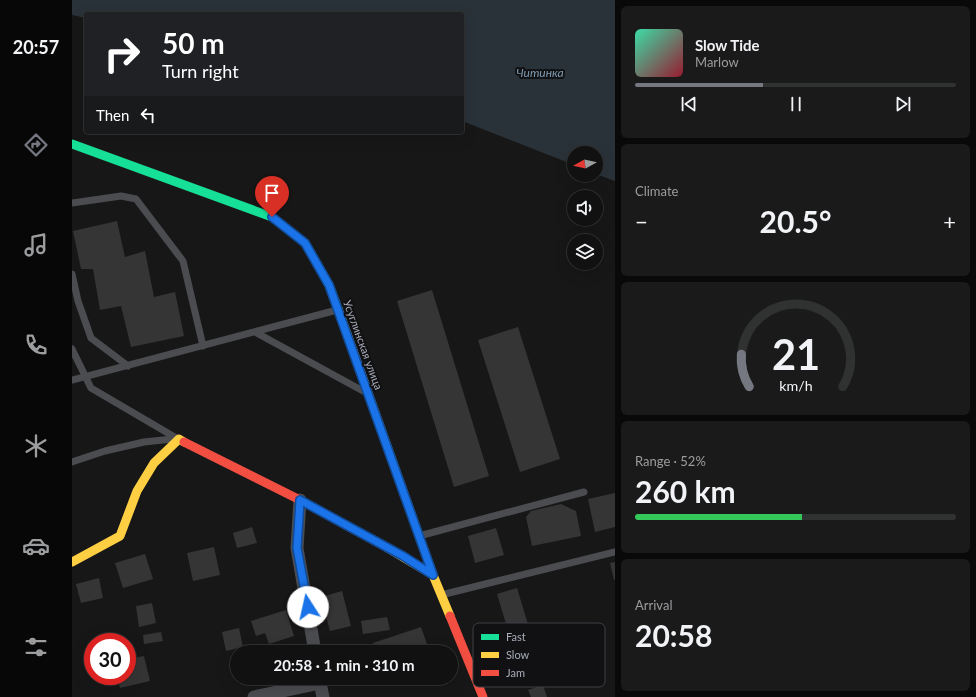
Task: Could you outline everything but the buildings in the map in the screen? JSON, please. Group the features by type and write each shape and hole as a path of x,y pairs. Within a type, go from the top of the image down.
{"street":[{"name":"Усуглинская улица","path":"72,144 272,217 305,243 329,285 433,575 473,673"},
{"path":"72,562 120,536 141,485 154,463 179,439 300,500 403,556 433,575"},
{"path":"300,500 297,548 314,645"},
{"path":"254,697 301,685"},
{"path":"321,685 323,697"},
{"name":"Усуглинская улица","path":"479,687 483,697"}],"lane":[{"path":"72,203 121,196 136,199 183,261 203,346"},
{"path":"72,274 78,301 91,338 128,366"},
{"path":"72,380 338,310"},
{"path":"255,332 368,394"},
{"path":"72,349 91,388 179,439"},
{"path":"72,462 106,451 144,442 179,439"},
{"path":"419,536 584,492"},
{"path":"441,595 615,552"}],"water":[{"name":"Читинка","path":"72,0 615,0 615,181 603,177 603,146 567,146 567,162 464,122 464,12 84,12 84,18 72,15"}],"traffic: fast":[{"path":"72,144 272,217 305,243 329,285 338,309"}],"traffic: slow":[{"path":"338,309 433,575 450,616"},
{"path":"72,562 120,536 137,491 154,463 179,439 184,442"},
{"path":"386,547 433,575"}],"traffic: jam":[{"path":"184,442 300,500 386,547"},
{"path":"450,616 473,672"},
{"path":"479,687 483,697"}],"route":[{"path":"272,217 305,243 329,285 433,575 403,556 300,500 297,548 308,607"}]}
